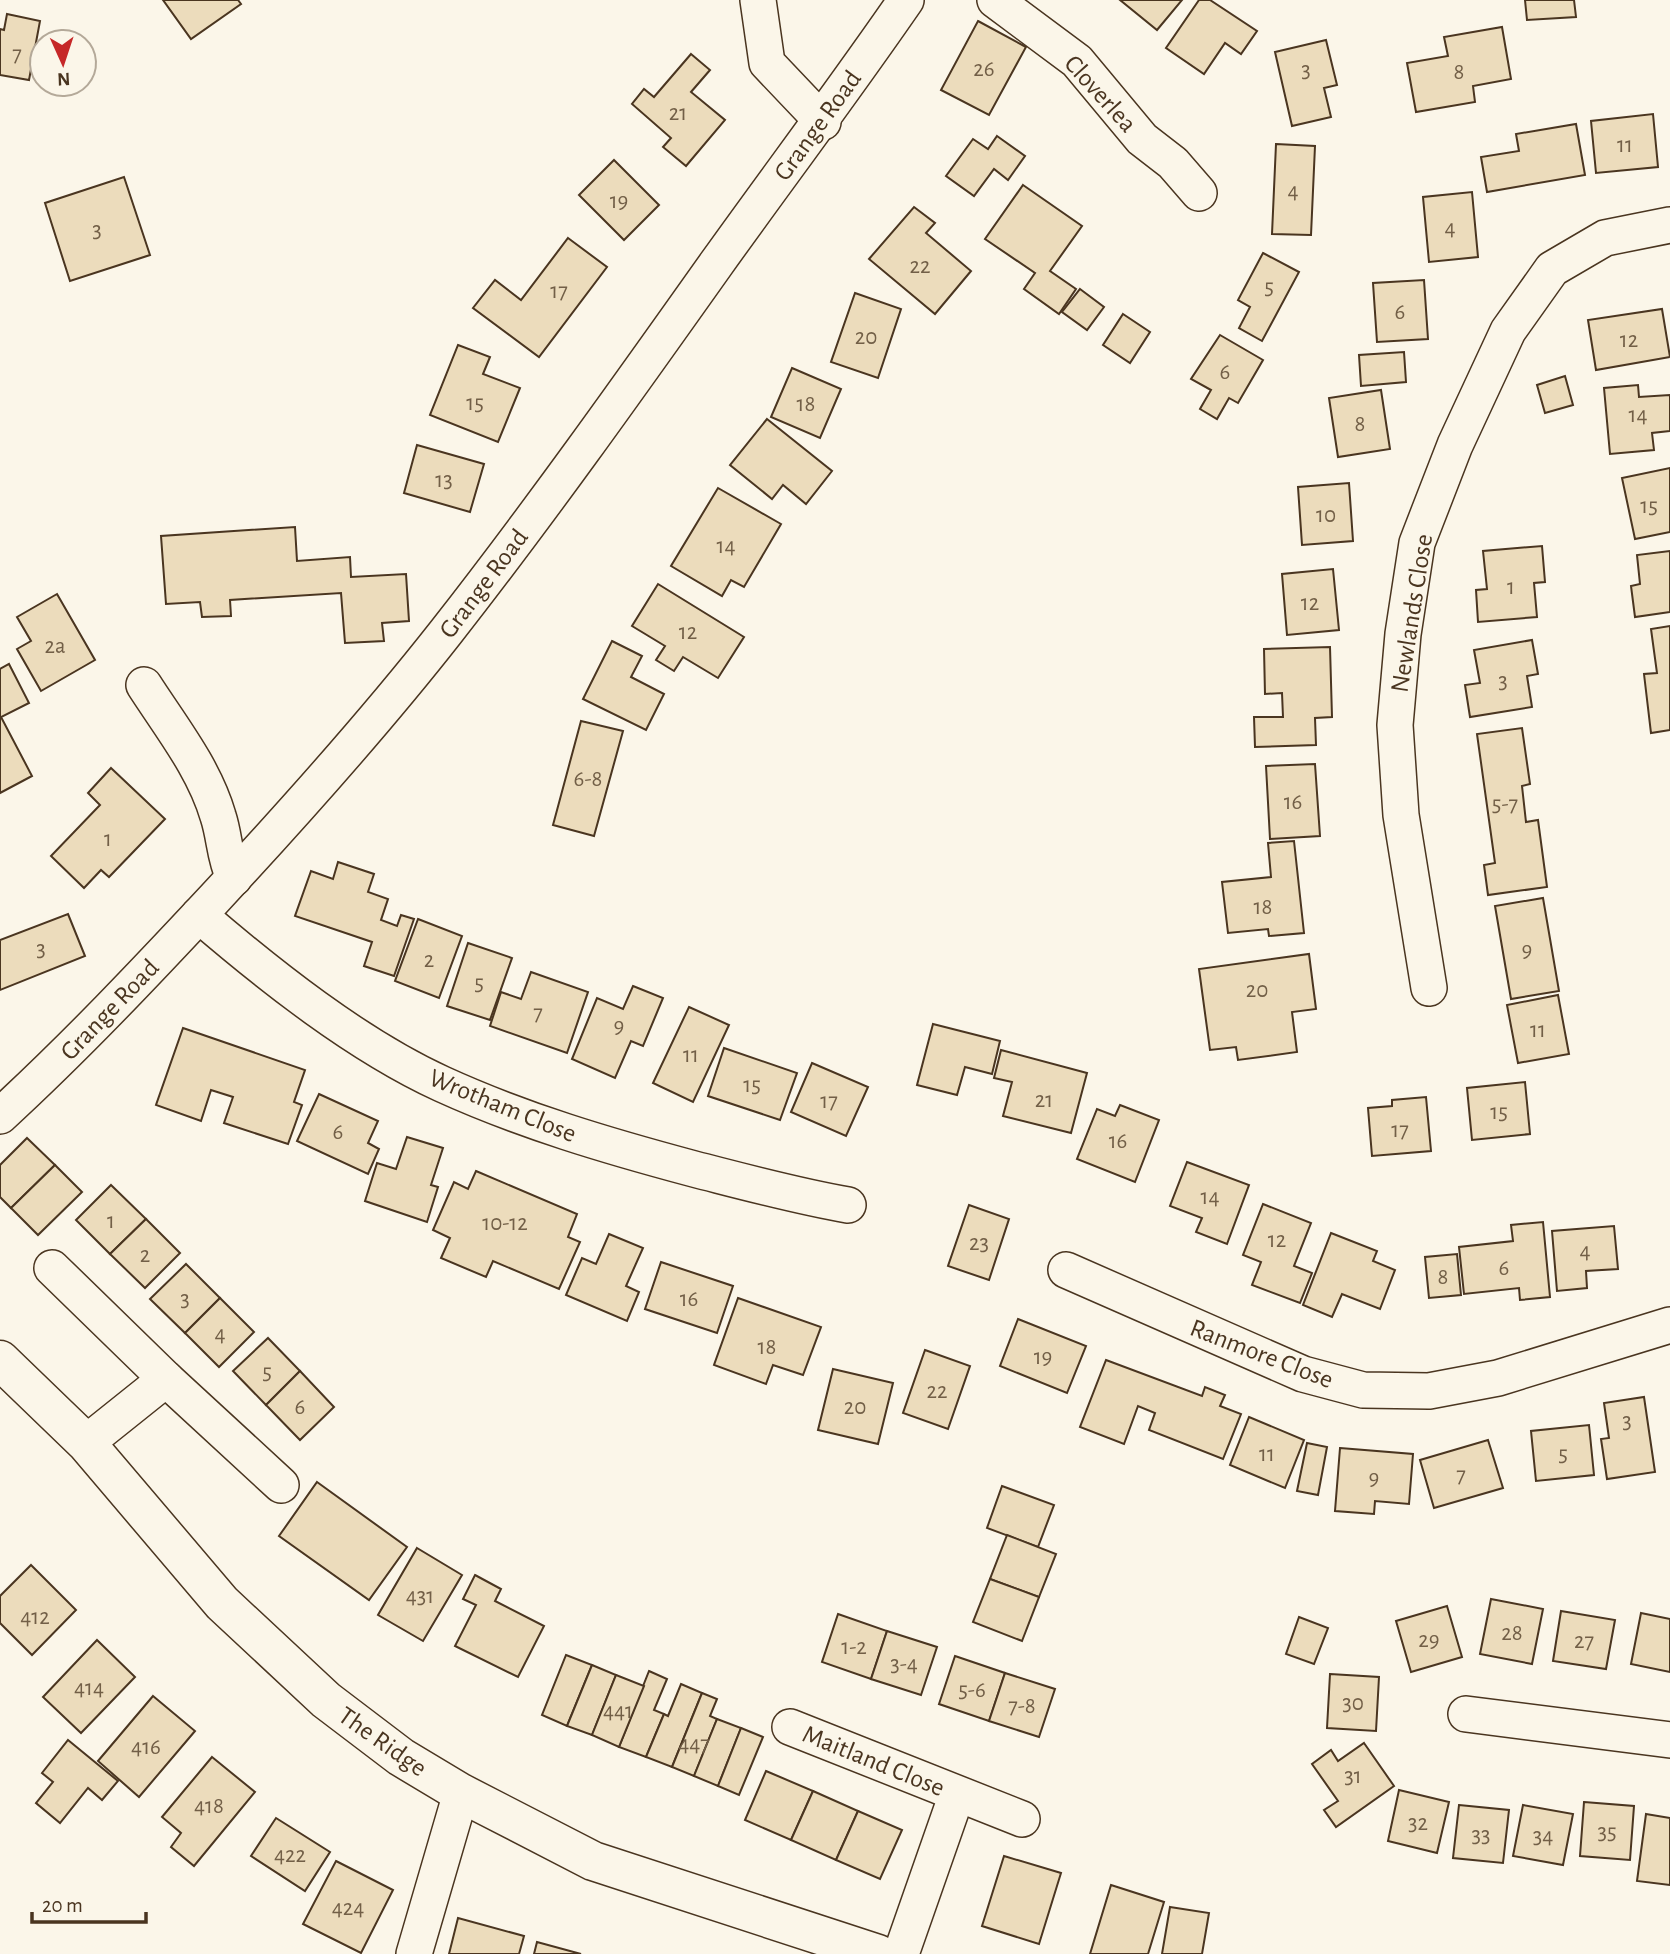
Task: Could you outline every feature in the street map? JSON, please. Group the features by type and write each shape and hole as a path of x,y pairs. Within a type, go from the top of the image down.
{"main road":[{"name":"The Ridge","path":"0,1360 86,1443 222,1603 326,1700 401,1758 461,1793 593,1861 878,1954"}],"street":[{"path":"758,0 767,64 823,122"},
{"name":"Grange Road","path":"0,1115 58,1062 234,878 331,772 445,633 600,427 771,187 823,122 906,0"},
{"name":"Cloverlea","path":"995,0 1077,61 1142,139 1173,163 1199,193"},
{"name":"Newlands Close","path":"1429,988 1401,815 1395,725 1403,634 1417,543 1455,444 1508,331 1552,269 1605,238 1670,225"},
{"path":"144,685 202,775 219,817 225,859 234,878"},
{"name":"Wrotham Close","path":"199,915 369,1044 441,1084 533,1121 608,1146 782,1194 848,1205"},
{"path":"52,1268 166,1379 281,1485"},
{"name":"Ranmore Close","path":"1066,1270 1303,1374 1363,1390 1429,1391 1498,1378 1670,1325"},
{"path":"86,1443 166,1379"},
{"path":"1466,1714 1670,1740"},
{"name":"Maitland Close","path":"790,1727 1021,1819"},
{"path":"414,1954 461,1793"},
{"name":"Maitland Close","path":"901,1954 957,1794"}],"building":[{"path":"163,0 238,0 241,4 191,39"},
{"path":"1120,0 1182,0 1157,30"},
{"path":"1199,0 1210,0 1257,31 1241,54 1225,43 1204,74 1166,48"},
{"path":"1525,0 1574,0 1576,17 1527,20"},
{"path":"7,14 40,21 39,28 28,28 28,80 0,75 0,29 4,30"},
{"path":"978,21 1026,47 989,115 941,90"},
{"path":"1502,27 1511,79 1473,86 1475,102 1416,112 1407,63 1448,56 1444,37"},
{"path":"1326,40 1337,85 1324,88 1331,117 1292,126 1275,52"},
{"path":"691,54 710,70 691,92 725,120 686,166 663,147 671,138 632,104 644,89 654,97"},
{"path":"1653,114 1658,167 1596,173 1591,121"},
{"path":"1576,124 1585,175 1487,192 1481,157 1519,151 1516,134"},
{"path":"997,136 1025,156 1008,180 994,169 974,196 946,176 973,139 988,149"},
{"path":"1276,144 1315,146 1311,235 1272,234"},
{"path":"614,160 659,205 624,240 579,195"},
{"path":"124,177 150,255 70,281 45,203"},
{"path":"1023,185 1082,226 1050,271 1076,289 1059,314 1024,289 1035,273 985,239"},
{"path":"1472,192 1478,257 1429,262 1423,197"},
{"path":"914,207 935,223 926,233 971,271 935,314 869,259"},
{"path":"568,238 607,267 539,357 473,308 495,280 521,300"},
{"path":"1263,253 1299,272 1262,341 1239,328 1250,307 1238,300"},
{"path":"1424,280 1428,339 1377,342 1373,283"},
{"path":"1080,289 1104,307 1087,330 1062,312"},
{"path":"855,293 901,309 878,378 831,362"},
{"path":"1662,309 1670,357 1596,370 1588,320"},
{"path":"1123,314 1150,332 1130,363 1103,345"},
{"path":"1220,335 1263,360 1238,403 1229,398 1217,419 1200,409 1211,390 1191,379"},
{"path":"458,345 490,357 483,374 520,388 498,442 430,415"},
{"path":"1404,352 1406,382 1361,386 1359,355"},
{"path":"792,368 841,389 820,438 771,417"},
{"path":"1565,376 1573,405 1545,413 1537,385"},
{"path":"1638,385 1639,397 1670,395 1670,431 1652,433 1654,450 1610,454 1604,388"},
{"path":"1381,390 1390,449 1338,457 1329,398"},
{"path":"767,419 832,471 806,504 783,485 772,499 730,465"},
{"path":"417,445 484,464 470,512 404,493"},
{"path":"1670,468 1670,532 1635,539 1622,478"},
{"path":"1349,483 1353,541 1302,545 1298,487"},
{"path":"718,488 781,524 744,587 731,580 722,596 671,566"},
{"path":"295,527 297,561 350,557 351,577 406,574 409,621 382,623 384,641 345,643 341,593 230,600 231,616 202,617 200,602 166,604 161,536"},
{"path":"1542,546 1545,582 1534,583 1537,617 1478,622 1476,590 1487,589 1483,551"},
{"path":"1670,551 1670,612 1635,617 1631,586 1640,584 1637,555"},
{"path":"1333,569 1339,630 1287,635 1282,574"},
{"path":"658,584 744,637 718,678 683,657 674,671 656,660 665,646 632,626"},
{"path":"57,594 95,660 41,691 17,649 31,641 17,617"},
{"path":"1670,626 1670,730 1651,733 1644,674 1657,673 1651,629"},
{"path":"1532,640 1538,674 1527,676 1532,707 1470,717 1465,685 1480,683 1474,650"},
{"path":"612,641 642,656 631,677 664,694 646,730 583,699"},
{"path":"1330,647 1332,717 1315,718 1316,745 1255,747 1254,717 1283,717 1282,693 1265,694 1264,649"},
{"path":"9,664 29,703 1,717 32,776 0,793 0,669"},
{"path":"581,721 623,731 594,836 553,825"},
{"path":"1522,728 1530,784 1522,786 1526,822 1538,820 1547,887 1488,895 1484,865 1495,863 1477,734"},
{"path":"1315,764 1320,836 1270,839 1266,766"},
{"path":"111,768 165,819 109,877 101,870 84,888 51,856 100,805 88,793"},
{"path":"1294,841 1304,933 1269,936 1268,929 1228,933 1222,882 1271,877 1268,843"},
{"path":"338,862 374,874 368,892 388,899 381,920 397,926 401,915 414,919 394,976 364,966 372,942 295,916 311,871 333,879"},
{"path":"1543,898 1559,991 1511,999 1495,906"},
{"path":"68,914 85,956 0,990 0,940"},
{"path":"418,919 462,936 439,998 395,981"},
{"path":"468,943 512,958 490,1020 447,1006"},
{"path":"1309,954 1316,1009 1292,1012 1297,1052 1238,1060 1236,1047 1210,1050 1199,969"},
{"path":"531,972 588,992 567,1053 490,1026 501,992 521,999"},
{"path":"633,986 663,998 643,1046 631,1041 615,1078 572,1059 597,998 623,1009"},
{"path":"1558,995 1569,1054 1518,1063 1507,1005"},
{"path":"689,1007 729,1025 693,1102 653,1083"},
{"path":"933,1024 1000,1041 992,1074 965,1067 957,1095 917,1085"},
{"path":"183,1028 305,1070 294,1102 302,1105 288,1144 224,1123 233,1097 211,1090 201,1121 156,1105"},
{"path":"724,1048 797,1073 780,1120 708,1096"},
{"path":"1001,1050 1087,1073 1071,1133 1003,1116 1012,1082 994,1078"},
{"path":"812,1063 868,1087 846,1136 791,1112"},
{"path":"1525,1082 1530,1134 1472,1140 1467,1088"},
{"path":"319,1094 378,1121 368,1143 379,1149 368,1174 297,1141"},
{"path":"1426,1097 1431,1151 1372,1156 1368,1108 1392,1106 1392,1100"},
{"path":"1120,1105 1159,1120 1135,1182 1077,1159 1097,1109 1115,1116"},
{"path":"407,1137 443,1148 431,1185 438,1187 427,1222 365,1201 377,1163 396,1169"},
{"path":"27,1138 55,1165 11,1208 0,1197 0,1165"},
{"path":"1187,1162 1249,1185 1227,1244 1196,1232 1202,1218 1170,1206"},
{"path":"55,1165 82,1192 38,1235 11,1208"},
{"path":"476,1171 577,1214 568,1237 580,1242 559,1289 493,1261 486,1277 441,1258 450,1238 433,1230 454,1182 468,1189"},
{"path":"111,1185 146,1219 110,1254 76,1220"},
{"path":"1263,1204 1311,1223 1294,1266 1312,1273 1300,1303 1252,1285 1261,1262 1243,1255"},
{"path":"969,1205 1009,1219 989,1280 948,1266"},
{"path":"146,1219 180,1253 145,1288 110,1254"},
{"path":"1543,1222 1550,1297 1520,1300 1519,1288 1464,1294 1459,1247 1513,1241 1511,1225"},
{"path":"1614,1226 1618,1269 1586,1271 1587,1288 1557,1291 1552,1231"},
{"path":"1331,1233 1377,1251 1373,1261 1395,1270 1380,1309 1342,1294 1332,1317 1303,1305"},
{"path":"609,1234 643,1248 626,1286 639,1292 627,1321 566,1295 582,1258 596,1264"},
{"path":"1457,1254 1461,1295 1429,1298 1425,1257"},
{"path":"661,1262 733,1286 717,1333 645,1309"},
{"path":"186,1264 220,1298 185,1333 150,1299"},
{"path":"220,1298 254,1332 219,1367 185,1333"},
{"path":"738,1298 821,1327 803,1375 773,1365 766,1384 714,1365"},
{"path":"1018,1319 1086,1346 1067,1393 1000,1366"},
{"path":"268,1338 300,1371 266,1405 233,1371"},
{"path":"925,1350 970,1366 948,1429 903,1413"},
{"path":"1106,1360 1202,1396 1205,1387 1225,1395 1220,1406 1241,1414 1223,1459 1149,1430 1155,1413 1138,1406 1124,1444 1080,1427"},
{"path":"833,1369 893,1383 878,1444 818,1430"},
{"path":"300,1371 334,1407 300,1440 266,1405"},
{"path":"1644,1397 1655,1472 1607,1479 1601,1439 1609,1438 1604,1403"},
{"path":"1249,1417 1304,1440 1285,1488 1230,1465"},
{"path":"1589,1425 1594,1475 1536,1481 1531,1431"},
{"path":"1488,1440 1503,1488 1434,1508 1420,1460"},
{"path":"1307,1443 1327,1447 1318,1495 1297,1491"},
{"path":"1340,1448 1413,1454 1409,1504 1375,1501 1374,1514 1335,1511"},
{"path":"317,1482 407,1547 369,1600 279,1536"},
{"path":"1002,1486 1054,1505 1038,1547 987,1528"},
{"path":"1007,1535 1056,1554 1039,1597 990,1579"},
{"path":"417,1548 462,1575 423,1641 378,1615"},
{"path":"31,1565 76,1610 32,1655 0,1623 0,1596"},
{"path":"475,1575 501,1589 495,1601 544,1626 518,1677 455,1646 476,1605 463,1599"},
{"path":"990,1579 1039,1597 1022,1641 973,1622"},
{"path":"1491,1599 1543,1609 1532,1664 1480,1654"},
{"path":"1447,1606 1462,1657 1411,1672 1396,1621"},
{"path":"1561,1611 1615,1620 1606,1669 1553,1661"},
{"path":"1641,1613 1670,1619 1670,1672 1631,1664"},
{"path":"838,1614 887,1631 871,1679 822,1662"},
{"path":"1299,1617 1328,1628 1314,1664 1286,1654"},
{"path":"887,1631 937,1647 921,1695 871,1679"},
{"path":"97,1640 135,1677 81,1733 43,1697"},
{"path":"566,1655 592,1665 567,1726 542,1715"},
{"path":"955,1656 1005,1673 989,1721 939,1704"},
{"path":"592,1665 616,1675 592,1735 567,1726"},
{"path":"649,1671 667,1679 654,1710 664,1714 646,1757 619,1747"},
{"path":"1005,1673 1055,1689 1039,1737 989,1721"},
{"path":"1330,1674 1379,1677 1376,1731 1327,1728"},
{"path":"616,1675 644,1686 619,1747 592,1735"},
{"path":"681,1684 702,1693 672,1767 646,1757 664,1714 668,1716"},
{"path":"702,1693 717,1699 710,1716 717,1719 694,1776 672,1767"},
{"path":"153,1696 195,1731 139,1797 98,1761"},
{"path":"717,1719 741,1728 718,1786 694,1776"},
{"path":"741,1728 763,1737 739,1795 718,1786"},
{"path":"68,1740 118,1781 102,1800 88,1788 60,1823 36,1803 53,1782 42,1773"},
{"path":"1364,1743 1394,1786 1336,1827 1324,1810 1338,1801 1312,1764 1331,1750 1338,1761"},
{"path":"212,1757 255,1792 194,1866 171,1847 181,1833 162,1817"},
{"path":"766,1771 813,1791 791,1840 745,1820"},
{"path":"1399,1790 1449,1802 1437,1853 1388,1841"},
{"path":"813,1791 858,1811 836,1860 791,1840"},
{"path":"1584,1802 1634,1806 1630,1860 1580,1856"},
{"path":"1459,1805 1509,1810 1503,1863 1453,1858"},
{"path":"1523,1805 1573,1814 1563,1865 1513,1856"},
{"path":"858,1811 902,1830 880,1879 836,1860"},
{"path":"1646,1814 1670,1818 1670,1885 1637,1881"},
{"path":"276,1818 330,1852 305,1891 251,1856"},
{"path":"1004,1856 1061,1873 1039,1944 982,1926"},
{"path":"336,1861 393,1890 361,1953 303,1924"},
{"path":"1111,1885 1164,1902 1148,1954 1090,1954"},
{"path":"1170,1907 1209,1913 1202,1954 1162,1954"},
{"path":"458,1918 524,1936 519,1954 449,1954"},
{"path":"537,1942 581,1954 534,1954"}]}
